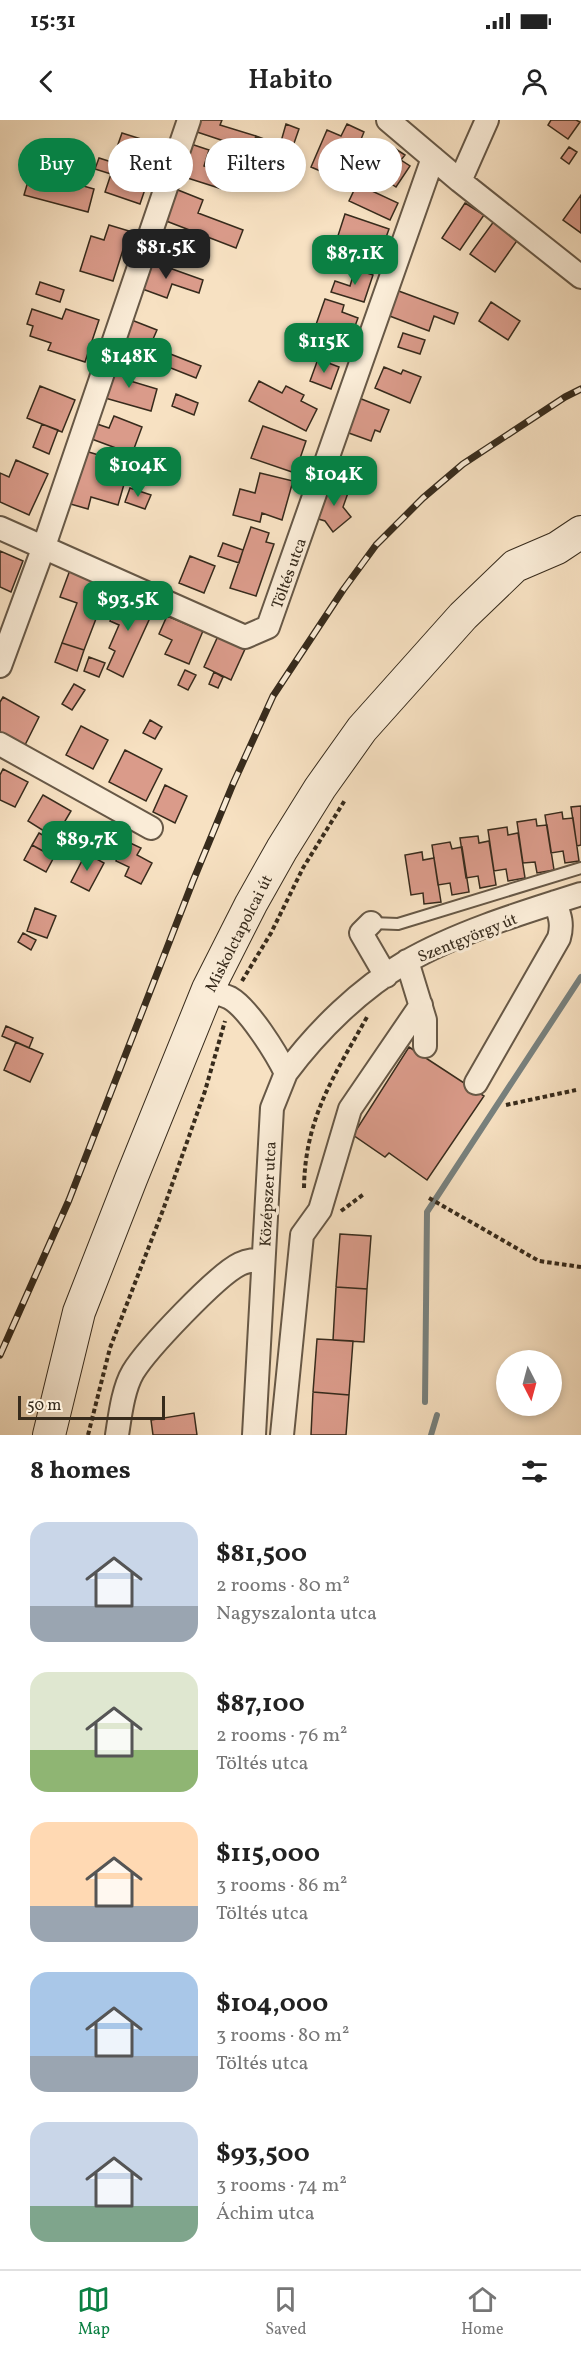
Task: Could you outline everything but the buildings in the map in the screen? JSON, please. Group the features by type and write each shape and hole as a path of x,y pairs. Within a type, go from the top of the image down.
{"street":[{"path":"0,666 43,549 189,120"},
{"path":"388,120 460,181 581,277"},
{"path":"460,181 487,120"},
{"name":"Töltés utca","path":"43,549 245,638 268,627 433,158"},
{"path":"0,528 43,549"},
{"name":"Miskolctapolcai út","path":"49,1435 79,1312 220,994 251,904 282,849 320,788 362,729 463,616 515,566 557,548 581,532"},
{"path":"0,744 150,828"},
{"name":"Szentgyörgy út","path":"286,1073 366,989 407,961 458,937 581,894"},
{"path":"476,1083 559,938 562,927 555,902"},
{"path":"371,923 361,933 386,976"},
{"path":"407,961 425,1020 425,1046"},
{"path":"220,994 253,1022 276,1052 286,1073"},
{"path":"282,1435 302,1235 320,1210 350,1109 421,1005"},
{"name":"Középszer utca","path":"254,1435 272,1108 286,1073"},
{"path":"265,1227 302,1235"},
{"path":"117,1435 124,1398 132,1374 150,1352 228,1272 247,1261 263,1260"}],"lane":[{"path":"371,923 398,924 581,868"}],"path":[{"path":"88,1435 110,1348 205,1092 220,994 271,933 303,868 349,793"},
{"path":"506,1105 576,1090"},
{"path":"333,1217 364,1194"},
{"path":"429,1198 538,1261 581,1267"}],"waterway":[{"path":"425,1402 427,1212 581,977"},
{"path":"431,1435 437,1415"}],"railway":[{"path":"0,1355 69,1200 193,881 273,696 343,590 376,545 423,498 463,464 565,397 581,389"}]}
